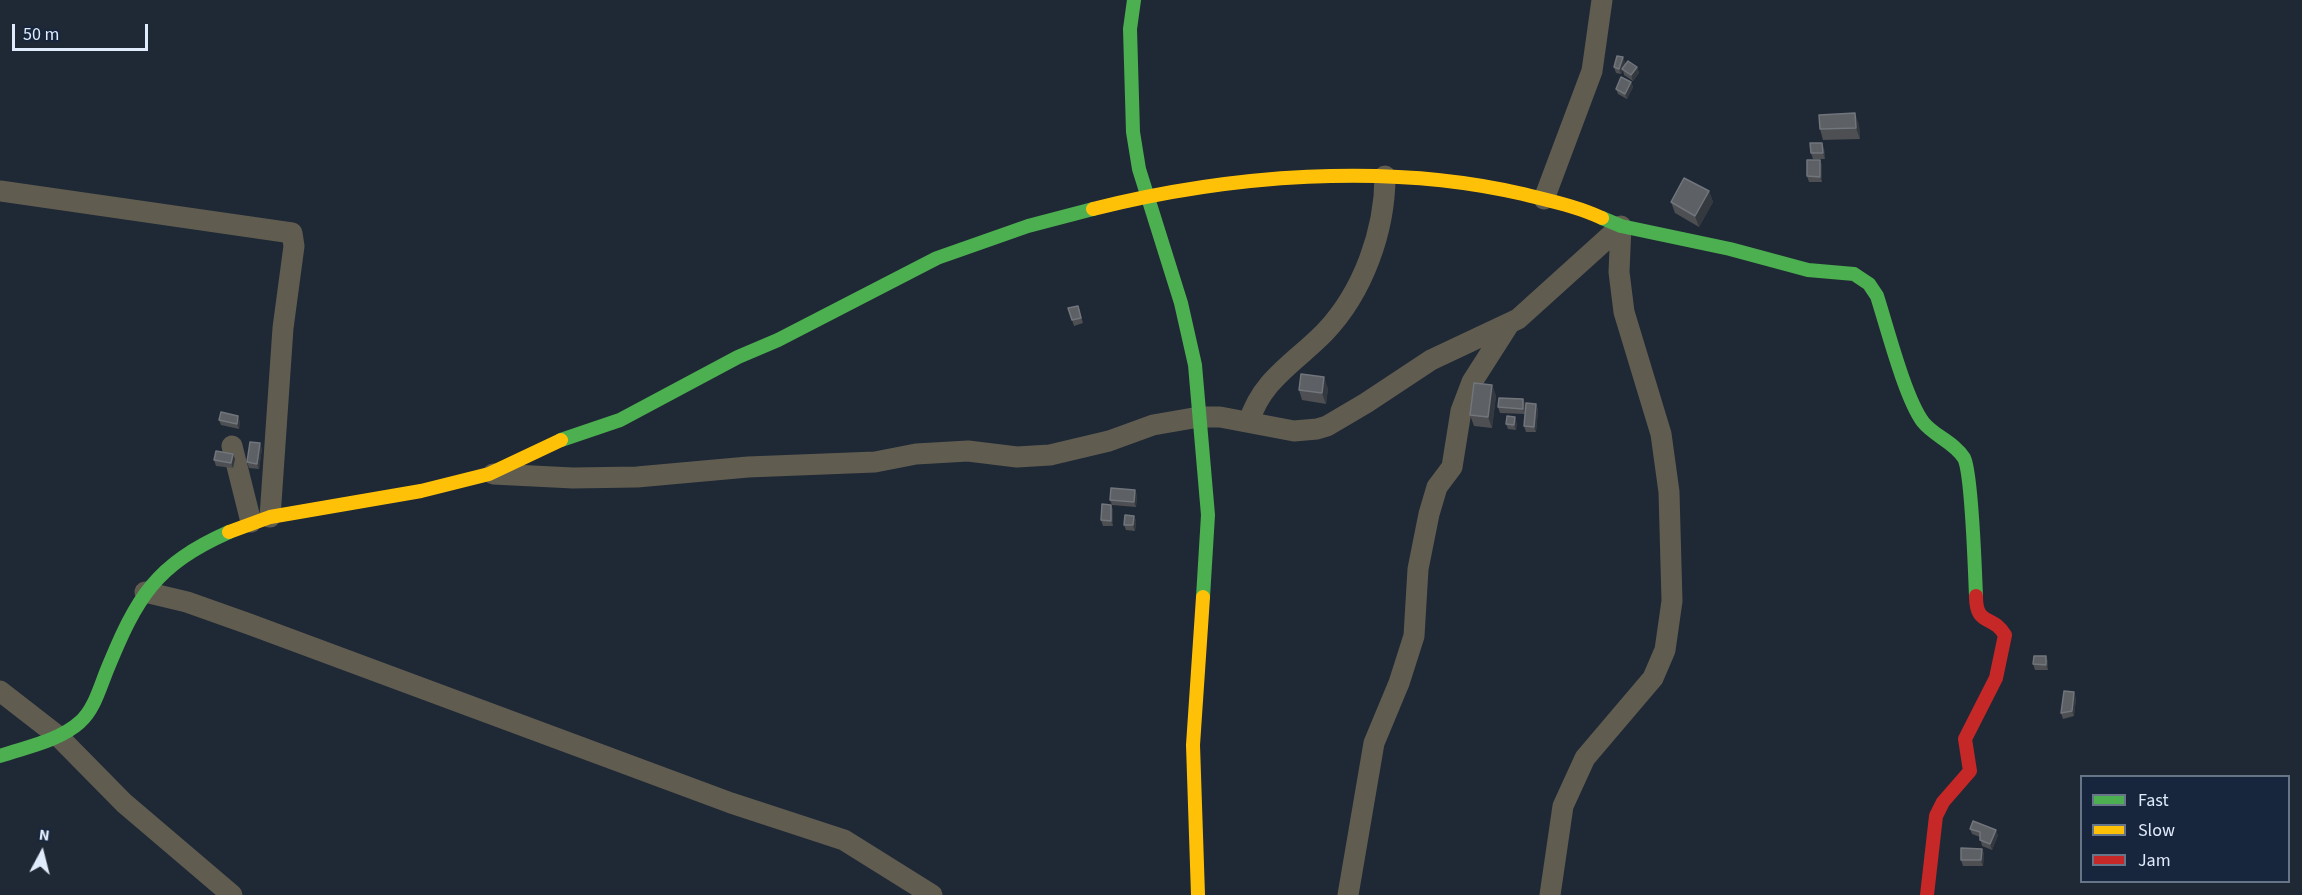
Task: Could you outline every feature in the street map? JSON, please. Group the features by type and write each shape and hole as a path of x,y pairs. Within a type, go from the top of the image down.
{"street":[{"path":"1134,0 1130,29 1130,104 1139,169 1149,195 1195,365 1208,515 1193,745 1198,895"},
{"path":"1544,199 1592,71 1602,0"},
{"path":"1249,422 1261,394 1281,370 1326,331 1356,286 1380,229 1385,202 1385,176"},
{"path":"0,756 58,736 80,722 91,707 127,622 145,592 180,557 260,519 421,491 489,474 568,437 620,420 738,357 778,340 937,258 1028,226 1149,195 1302,177 1385,176 1475,183 1578,207 1621,226 1730,249 1809,270 1845,272 1863,278 1877,296 1911,398 1923,423 1954,447 1965,460 1971,500 1977,616 1999,626 2005,635 1996,678 1965,739 1970,771 1961,785 1945,799 1936,815 1927,895"},
{"path":"0,191 292,233 294,246 260,519"},
{"path":"489,474 573,478 637,477 748,467 875,462 916,454 968,452 1017,457 1050,455 1109,441 1154,425 1199,417 1220,417 1294,430 1327,426 1431,360 1475,337 1509,324 1529,311 1621,226"},
{"path":"1550,895 1563,806 1585,758 1653,678 1665,650 1672,602 1671,526 1661,434 1624,312 1618,272 1621,226"},
{"path":"1348,895 1374,743 1399,683 1414,636 1418,569 1429,514 1437,487 1452,467 1461,411 1472,382 1509,324"},
{"path":"232,446 260,519"},
{"path":"145,592 187,602 239,620 731,803 844,840 932,895"},
{"path":"0,691 58,736 124,803 232,895"}],"building":[{"path":"1617,56 1623,57 1619,69 1614,67"},
{"path":"1628,61 1637,67 1631,75 1622,69"},
{"path":"1621,77 1631,82 1625,94 1616,89"},
{"path":"1855,113 1856,128 1820,129 1819,115"},
{"path":"1810,143 1822,143 1823,153 1811,153"},
{"path":"1807,160 1820,160 1820,177 1807,176"},
{"path":"1684,178 1709,191 1695,216 1671,202"},
{"path":"1078,306 1081,318 1072,320 1068,308"},
{"path":"1301,374 1324,377 1322,393 1299,390"},
{"path":"1474,383 1492,385 1488,417 1470,415"},
{"path":"1499,398 1523,399 1523,409 1498,407"},
{"path":"1526,403 1536,404 1534,427 1524,426"},
{"path":"221,412 238,416 237,424 219,420"},
{"path":"1507,416 1515,417 1514,425 1506,424"},
{"path":"250,442 260,443 257,464 247,462"},
{"path":"216,451 233,454 231,463 214,460"},
{"path":"1111,488 1135,490 1134,502 1110,500"},
{"path":"1102,504 1111,505 1111,521 1101,520"},
{"path":"1125,515 1134,516 1133,525 1124,525"},
{"path":"2034,656 2046,656 2046,665 2033,664"},
{"path":"2064,691 2074,692 2072,711 2061,713"},
{"path":"1973,821 1996,830 1990,844 1980,840 1980,832 1970,829"},
{"path":"1961,848 1982,849 1981,860 1961,860"}],"traffic: fast":[{"path":"1134,0 1130,29 1133,132 1139,169 1181,303 1195,365 1208,515 1203,597"},
{"path":"561,440 620,420 738,357 778,340 937,258 1028,226 1093,209"},
{"path":"1602,218 1621,226 1730,249 1808,270 1854,274 1869,284 1877,296 1903,380 1916,411 1928,427 1960,452 1964,458 1971,502 1976,596"},
{"path":"0,756 52,739 72,729 80,722 93,705 128,622 151,586 183,557 229,532"}],"traffic: slow":[{"path":"1093,209 1145,197 1253,181 1363,176 1417,178 1471,184 1523,194 1582,210 1602,218"},
{"path":"229,532 270,517 421,491 489,474 561,440"},
{"path":"1198,895 1193,745 1203,597"}],"traffic: jam":[{"path":"1927,895 1936,816 1943,802 1970,771 1965,739 1996,678 2005,635 1979,612 1976,596"}]}
